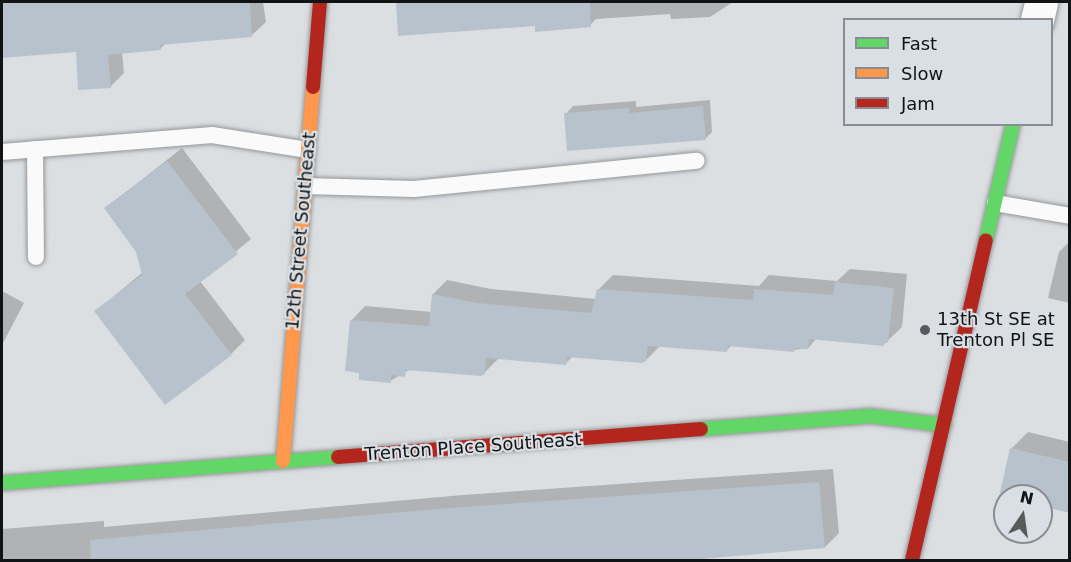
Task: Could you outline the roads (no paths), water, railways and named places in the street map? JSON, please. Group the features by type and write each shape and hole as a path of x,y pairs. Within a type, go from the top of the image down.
{"street":[{"name":"12th Street Southeast","path":"283,461 320,2"},
{"path":"1037,18 1041,2"},
{"path":"912,561 1013,126"},
{"name":"Trenton Place Southeast","path":"2,483 871,416 944,425"}],"lane":[{"path":"2,152 212,135 308,150"},
{"path":"35,149 36,257"},
{"path":"305,186 414,189 697,161"},
{"path":"995,203 1070,216"}],"place":[{"name":"13th St SE at Trenton Pl SE","path":"925,330"}]}
